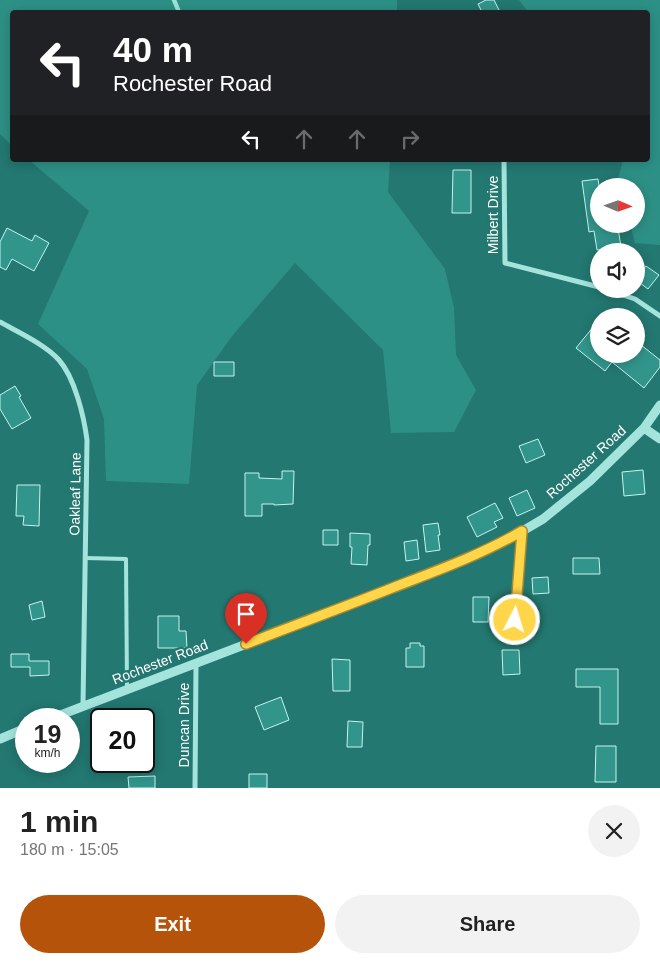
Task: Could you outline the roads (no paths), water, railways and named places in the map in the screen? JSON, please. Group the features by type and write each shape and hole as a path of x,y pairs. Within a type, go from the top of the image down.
{"street":[{"name":"Milbert Drive","path":"504,162 505,264 590,285"},
{"path":"632,298 660,316"},
{"name":"Oakleaf Lane","path":"0,322 39,344 59,360 69,374 85,423 87,440 83,705"},
{"name":"Rochester Road","path":"76,708 435,572 507,540 542,518 590,481 644,428 660,405"},
{"path":"644,428 660,439"},
{"name":"Duncan Drive","path":"195,788 196,663"},
{"path":"0,739 15,733"}],"lane":[{"path":"515,620 522,531"},
{"path":"85,558 126,560 127,689"}],"waterway":[{"path":"174,0 178,10"}]}
